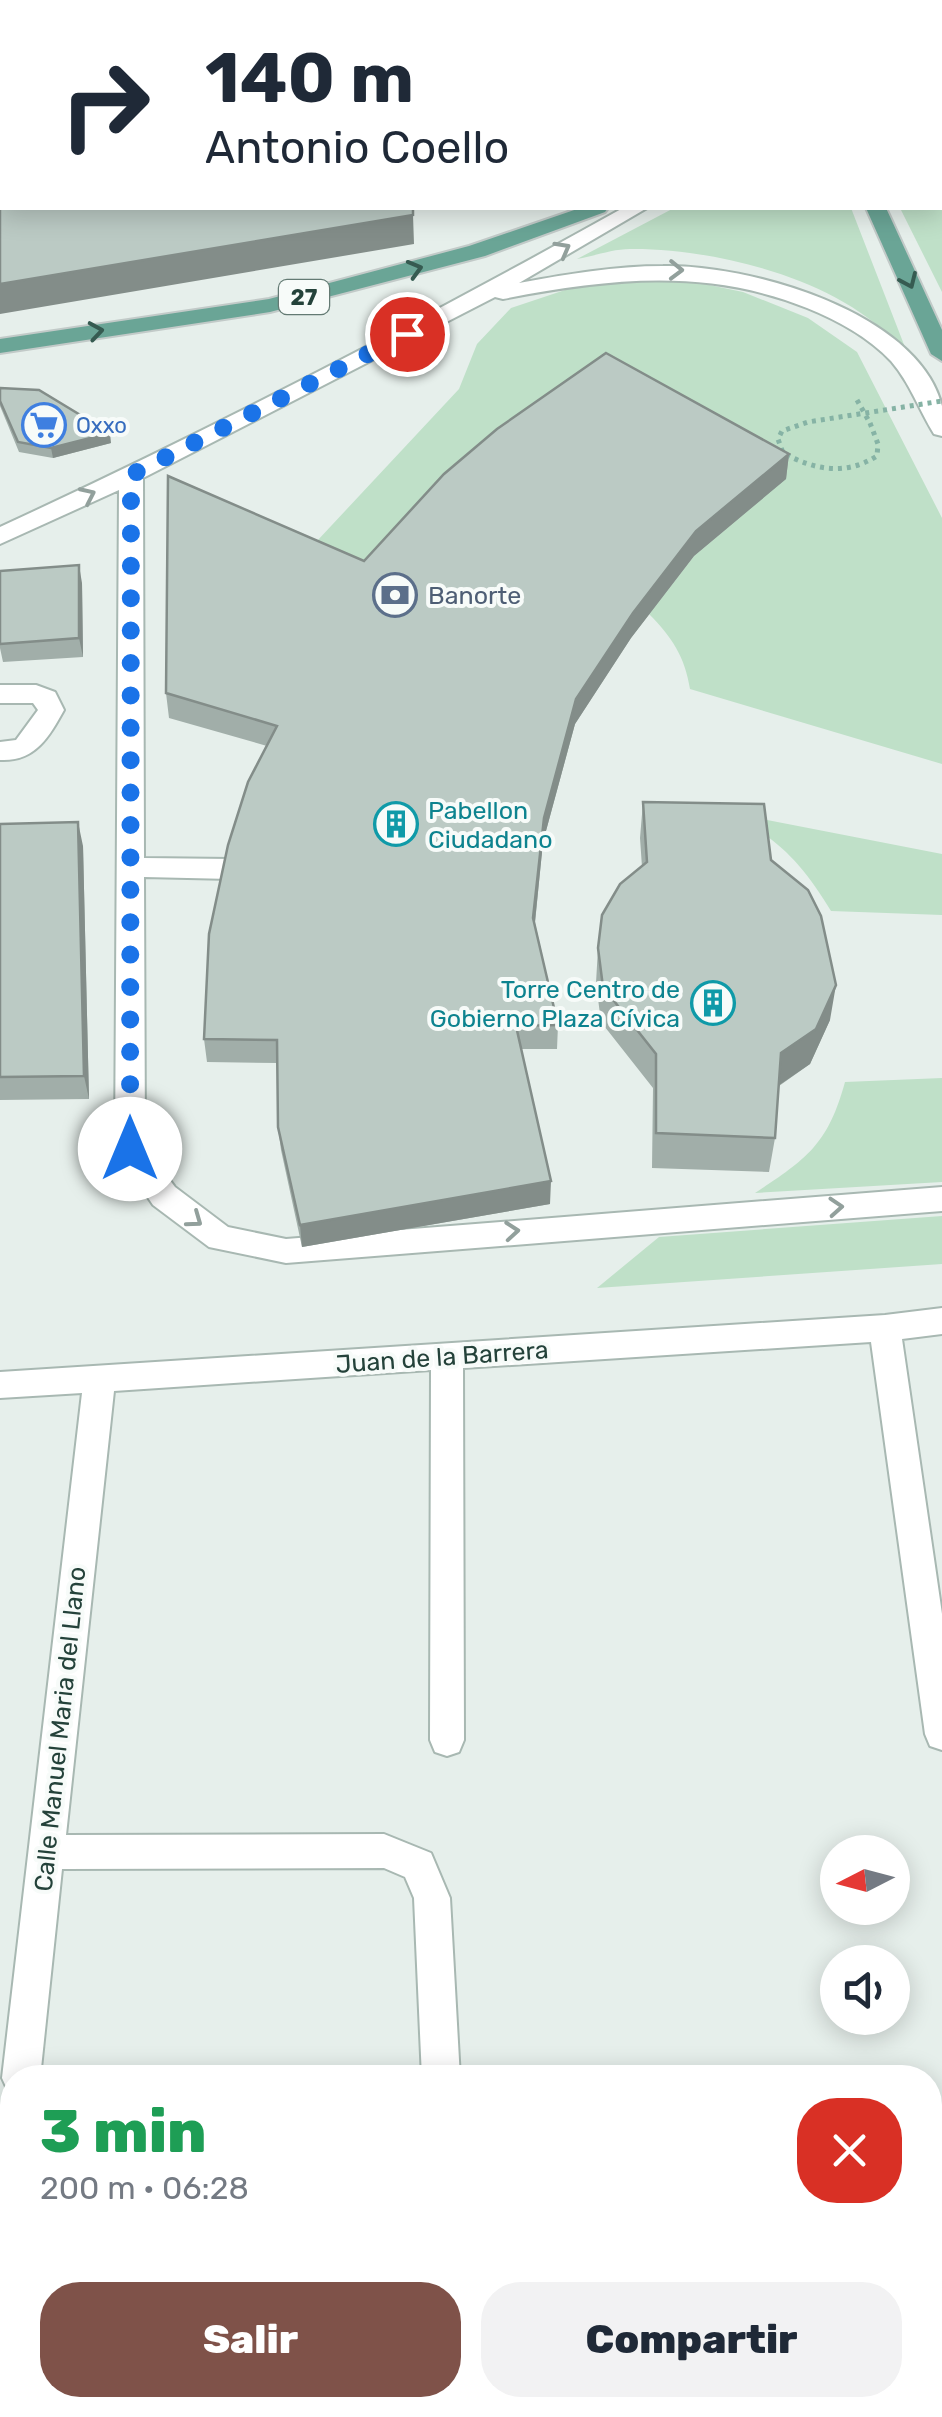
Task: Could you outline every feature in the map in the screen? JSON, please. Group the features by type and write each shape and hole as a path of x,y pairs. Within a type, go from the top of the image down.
{"main road":[{"name":"27","path":"0,346 270,305 476,251 592,210"},
{"path":"877,210 942,354"}],"street":[{"path":"3,527 131,475 476,298 633,210"},
{"path":"476,298 589,276 665,269 714,272 781,286 880,339 910,369 942,429"},
{"path":"131,475 130,1149 164,1196 220,1238 286,1251 942,1199"},
{"path":"0,694 36,694 46,698 52,710 23,750 0,751"},
{"path":"130,867 231,870"},
{"name":"Juan de la Barrera","path":"0,1384 99,1381 942,1321"},
{"path":"885,1328 942,1734"},
{"path":"446,1357 447,1740"},
{"name":"Calle Manuel Maria del Llano","path":"22,2065 99,1381"},
{"path":"46,1852 384,1851 418,1865 432,1898 439,2065"}],"path":[{"path":"857,400 870,423 878,444 876,456 865,465 848,469 805,466 783,454 778,439 782,432 808,422 942,401"}],"green space":[{"path":"670,210 852,210 915,373 897,345 869,319 840,300 771,271 663,250 624,249 577,259"},
{"path":"901,210 942,210 942,292"},
{"path":"589,282 695,282 743,292 808,318 857,352 942,518 942,764 690,689 676,648 649,614 694,556 785,479 365,586 303,556 459,389 477,344 511,308"},
{"path":"726,812 942,854 942,915 831,911 787,853"},
{"path":"942,1078 942,1182 755,1193 813,1148 831,1121 845,1082"},
{"path":"942,1216 942,1264 597,1288 659,1237"}],"building":[{"path":"0,210 413,210 413,215 0,284"},
{"name":"Pabellon Ciudadano","path":"606,353 789,454 696,531 633,613 576,699 544,818 533,918 558,1025 516,1026 551,1181 300,1225 278,1127 277,1040 204,1039 209,934 228,845 248,782 277,726 166,693 168,476 364,561 444,474 497,429"},
{"name":"Oxxo","path":"0,388 39,390 110,433 51,448 18,442 0,401"},
{"path":"79,565 79,638 0,644 0,571"},
{"name":"Torre Centro de Gobierno Plaza Cívica","path":"643,802 764,804 771,860 808,890 821,916 836,985 816,1029 781,1053 775,1138 656,1133 656,1054 603,987 598,948 602,915 620,884 647,862"},
{"path":"78,822 84,1076 0,1077 0,824"}],"place":[{"name":"Oxxo","path":"44,425"},
{"name":"Banorte","path":"395,595"},
{"name":"Pabellon Ciudadano","path":"396,824"},
{"name":"Torre Centro de Gobierno Plaza Cívica","path":"713,1003"}],"route":[{"path":"130,1149 131,475 407,334"}]}
